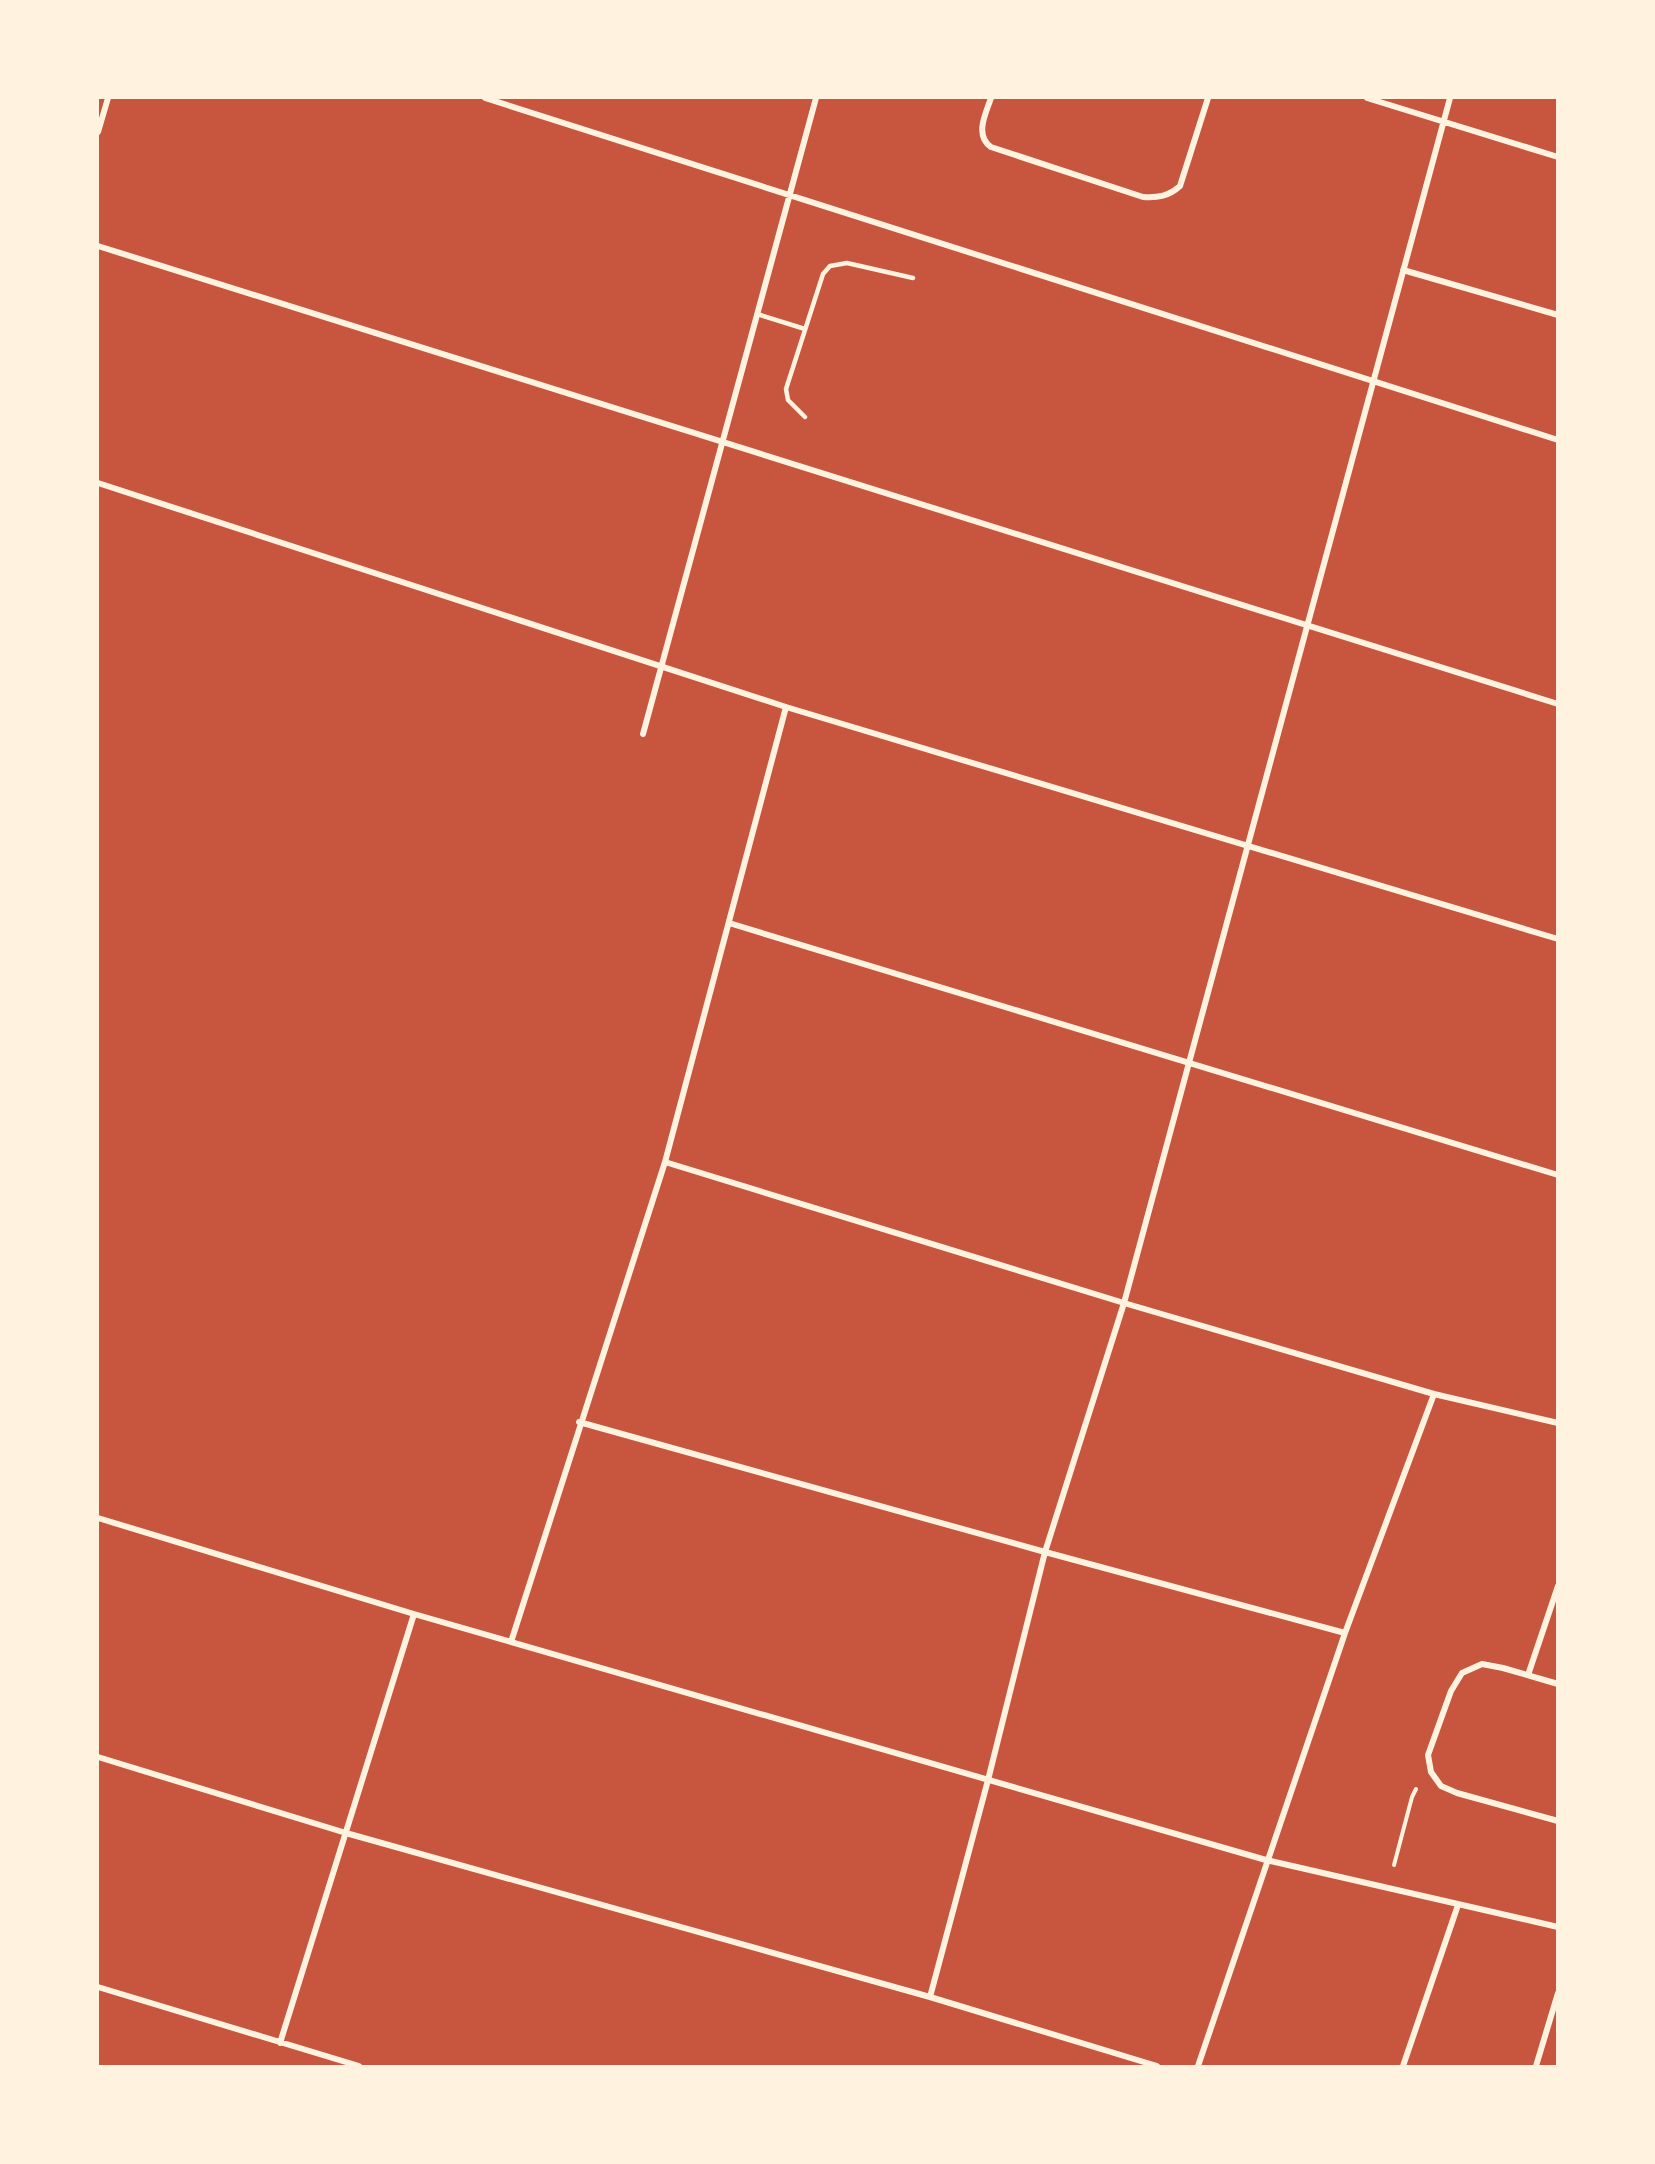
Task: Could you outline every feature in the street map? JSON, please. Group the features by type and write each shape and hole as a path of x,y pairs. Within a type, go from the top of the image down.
{"street":[{"path":"98,132 108,98"},
{"path":"485,98 1557,440"},
{"path":"643,734 816,98"},
{"path":"991,98 982,132 983,139 991,147 1154,198 1164,196 1180,186 1208,98"},
{"path":"1367,98 1557,157"},
{"path":"930,1997 988,1780 1045,1552 1124,1303 1450,98"},
{"path":"98,246 1557,704"},
{"path":"1404,270 1557,315"},
{"path":"98,483 786,706 1557,939"},
{"path":"511,1642 579,1422 664,1162 786,706"},
{"path":"729,923 1557,1175"},
{"path":"664,1162 1124,1303 1434,1394 1557,1423"},
{"path":"1198,2067 1266,1860 1345,1633 1434,1394"},
{"path":"579,1422 1345,1633"},
{"path":"98,1518 414,1614 1266,1860 1557,1927"},
{"path":"1528,1675 1557,1586"},
{"path":"280,2043 414,1614"},
{"path":"1557,1684 1482,1664 1462,1673 1451,1691 1428,1755 1431,1772 1441,1786 1457,1793 1557,1821"},
{"path":"98,1757 346,1833 930,1997 1157,2067"},
{"path":"1402,2067 1458,1905"},
{"path":"98,1987 359,2067"},
{"path":"1536,2067 1557,1993"}],"lane":[{"path":"805,417 788,400 786,389 823,274 830,266 847,263 914,278"},
{"path":"757,314 805,329"}],"path":[{"path":"1388,1889 1412,1797 1419,1784 1431,1772"}]}
